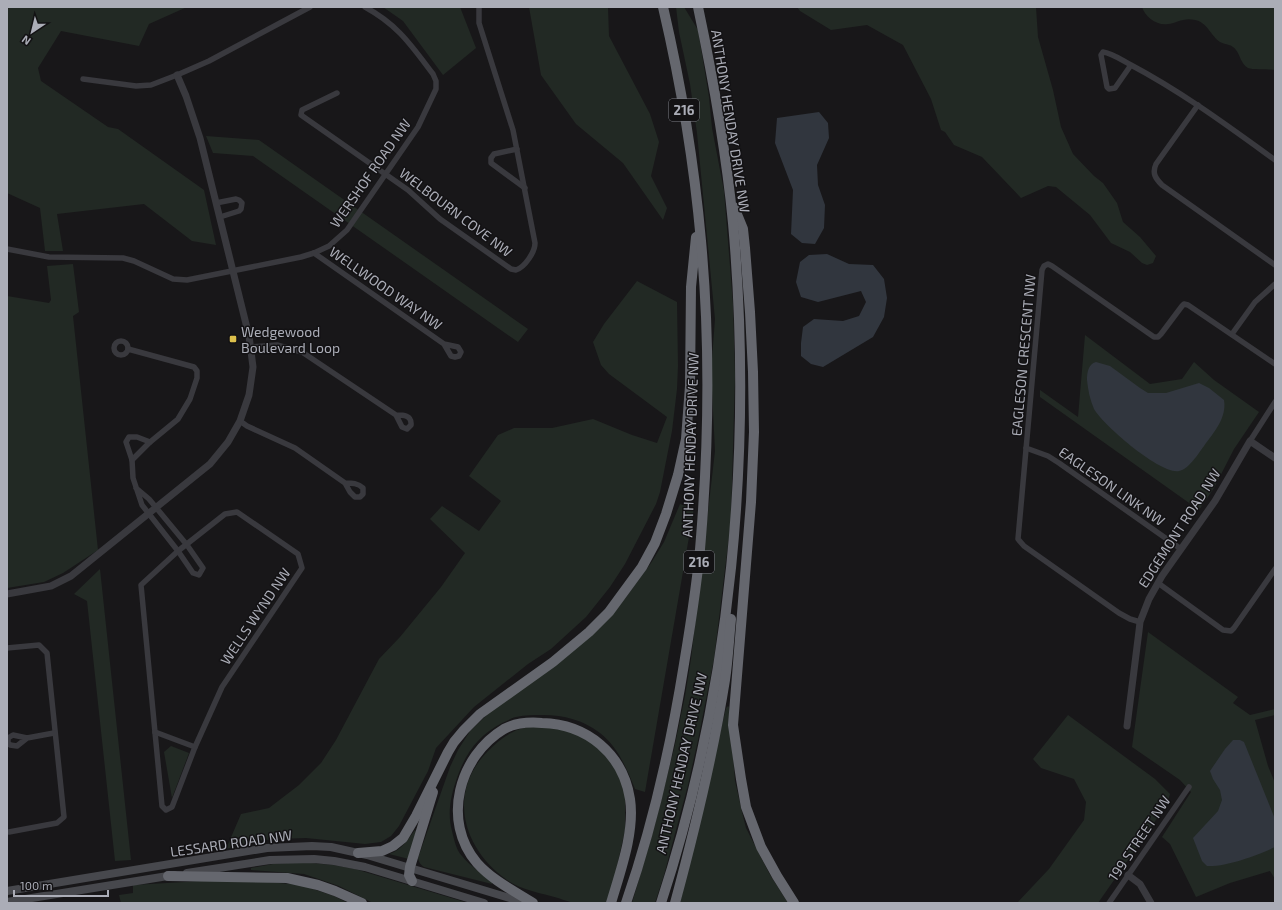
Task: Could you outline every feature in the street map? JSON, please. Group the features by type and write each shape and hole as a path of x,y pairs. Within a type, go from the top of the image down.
{"highway":[{"name":"ANTHONY HENDAY DRIVE NW","path":"626,903 647,836 669,746 679,696 693,608 701,539 707,442 705,292 699,213 690,143 678,72 663,7"},
{"name":"ANTHONY HENDAY DRIVE NW","path":"661,903 679,844 705,734 725,622 732,561 739,452 741,397 738,289 730,195 715,90 698,7"},
{"path":"730,195 743,229 745,248 753,372 754,432 752,502 733,725 746,807 761,847 794,903"},
{"path":"358,853 382,852 403,838 454,742 480,714 569,650 609,612 642,566 655,543 678,476 686,439 690,386 692,287 699,213"},
{"path":"675,903 694,833 710,763 725,679 732,614 732,561"},
{"path":"533,903 500,883 477,862 467,848 460,831 458,813 458,797 462,783 474,757 484,746 505,729 530,722 563,725 592,737 613,758 625,781 630,800 628,839 611,903"},
{"path":"412,881 409,875 410,867 442,766"},
{"path":"168,876 287,878 318,885 336,891 362,903"}],"main road":[{"name":"LESSARD ROAD NW","path":"7,891 280,847 318,846 358,853 410,867 526,903"},
{"name":"LESSARD ROAD NW","path":"7,902 270,860 314,859 351,864 484,903"}],"street":[{"path":"83,79 140,86 151,85 209,61 310,7"},
{"name":"WERSHOF ROAD NW","path":"7,249 49,257 124,258 173,279 187,280 314,253 329,246 343,234 386,175 418,127 434,95 436,85 433,74 403,36 392,25 365,7"},
{"name":"WELBOURN COVE NW","path":"386,175 412,194 440,219 512,269 516,270 523,266 535,248 514,130 479,23 479,7"},
{"path":"1131,65 1115,88 1109,89 1107,87 1100,55 1103,52 1107,52 1161,81 1198,105 1275,160"},
{"path":"7,594 40,588 61,582 95,558 210,464 228,442 240,421 249,395 253,367 251,347 220,217 196,126 177,75"},
{"path":"337,93 302,110 301,115 386,175"},
{"path":"1198,105 1156,164 1154,175 1162,185 1275,265"},
{"path":"517,149 494,154 491,158 491,164 525,188"},
{"path":"216,203 236,199 242,203 239,211 220,217"},
{"name":"WELLWOOD WAY NW","path":"314,253 444,344"},
{"name":"EAGLESON CRESCENT NW","path":"1140,622 1119,613 1020,542 1018,538 1042,270 1044,266 1048,264 1052,266 1154,337 1158,337 1162,334 1184,304 1192,306 1275,364"},
{"path":"1232,334 1255,302 1275,284"},
{"path":"251,347 277,345 302,352 396,415"},
{"path":"128,349 194,367 197,372 197,378 190,399 178,419 150,442 132,460"},
{"name":"EDGEMONT ROAD NW","path":"1127,726 1140,622 1149,599 1158,583 1215,501 1275,402"},
{"path":"240,421 246,426 295,448 345,483"},
{"path":"136,488 149,499 187,545 203,568 199,575 193,573 142,505 136,488 133,478 132,460 126,442 129,438 137,437 150,442"},
{"path":"1250,441 1275,458"},
{"name":"EAGLESON LINK NW","path":"1026,448 1048,456 1181,549"},
{"name":"WELLS WYND NW","path":"237,512 298,554 302,568 222,687 195,747 172,807 166,810 162,806 141,585 178,551 187,545 225,514 237,512"},
{"path":"1158,583 1223,630 1228,631 1234,628 1275,569"},
{"path":"7,648 39,645 47,653 54,733 64,817 57,823 8,833"},
{"path":"155,732 195,747"},
{"path":"27,738 54,733"},
{"name":"199 STREET NW","path":"1109,903 1188,787"},
{"path":"1128,875 1140,884 1151,903"}],"shaded area":[{"path":"7,7 187,7 149,24 139,46 61,31 38,68 41,81 108,127 118,129 204,190 216,245 192,241 144,204 57,214 63,251 45,251 40,208 7,193"},
{"path":"383,7 460,7 476,48 443,75 403,21"},
{"path":"529,7 608,7 609,36 650,114 659,142 651,176 667,208 663,220 623,163 576,124 541,75"},
{"path":"676,7 684,7 698,30 709,97 712,128 724,191 733,304 735,376 731,520 714,659 688,785 655,903 632,903 654,828 674,749 685,696 691,659 715,451 711,371 715,319 697,133"},
{"path":"797,7 1036,7 1038,37 1053,90 1061,127 1073,154 1094,176 1103,183 1117,203 1123,222 1140,237 1156,256 1153,263 1147,265 1142,263 1130,252 1111,243 1090,215 1056,187 1048,186 1021,198 982,157 954,145 945,132 941,130 931,99 903,45 867,25 831,30 800,11"},
{"path":"1142,7 1275,7 1275,70 1248,68 1234,48 1220,42 1203,23 1199,21 1187,19 1168,24 1160,24 1152,20"},
{"path":"819,112 828,123 829,138 817,165 818,185 825,205 824,228 815,244 802,243 791,234 793,190 775,143 777,118"},
{"path":"206,136 259,140 528,329 518,342 253,156 213,153"},
{"path":"827,254 849,264 873,265 884,279 887,298 884,317 873,337 823,367 811,364 801,356 803,327 814,319 843,321 859,316 866,302 861,291 818,302 801,297 796,282 800,262 809,255"},
{"path":"73,264 79,312 73,316 98,550 63,573 44,582 7,588 7,296 49,303 51,300 47,266"},
{"path":"637,281 677,302 677,389 672,431 660,492 656,504 625,564 610,587 586,617 551,649 528,664 474,707 436,748 428,771 399,826 391,836 381,842 365,844 306,838 276,839 253,841 226,849 241,814 269,808 299,785 321,763 336,740 379,659 400,637 441,587 465,553 430,519 442,506 479,531 501,501 469,476 498,435 514,428 552,428 593,419 632,435 657,443 667,417 609,374 601,365 593,342 604,324"},
{"path":"1085,335 1150,384 1182,379 1194,362 1214,380 1259,412 1234,449 1214,488 1199,510 1040,397 1040,390 1078,417"},
{"path":"1096,362 1110,366 1148,393 1166,393 1199,383 1209,388 1224,400 1224,413 1222,419 1190,464 1183,470 1179,471 1171,470 1159,465 1133,448 1099,416 1091,402 1087,380 1091,365"},
{"path":"680,504 694,508 645,792 635,789 617,752 612,745 594,728 566,717 533,715 514,717 486,733 474,746 464,760 457,778 450,804 451,824 454,841 458,851 469,863 492,881 492,884 424,867 418,858 450,767 458,750 470,731 491,711 617,609 651,563 664,542"},
{"path":"100,569 131,860 115,861 87,601 74,594"},
{"path":"1148,632 1238,697 1233,703 1250,715 1275,709 1275,715 1255,720 1268,766 1275,783 1275,879 1270,871 1230,883 1196,897 1170,844 1162,837 1191,792 1180,780 1132,747"},
{"path":"728,706 735,781 746,828 769,873 788,903 680,903 726,708"},
{"path":"1068,715 1155,779 1170,794 1167,804 1098,903 1017,903 1049,869 1084,820 1086,802 1074,779 1041,768 1033,759"},
{"path":"551,726 570,730 591,742 610,759 625,788 625,830 609,903 573,902 518,886 507,880 492,867 479,852 470,836 465,819 464,801 467,784 475,767 488,751 509,734 527,727"},
{"path":"1233,740 1240,740 1244,742 1275,819 1275,847 1232,863 1207,866 1202,861 1193,838 1218,811 1222,800 1220,790 1210,771"},
{"path":"171,746 189,753 172,798 164,752"},
{"path":"415,830 409,859 389,854 401,847"},
{"path":"301,862 355,869 468,903 373,903 339,886 304,874 251,870 251,868 273,864"},
{"path":"236,879 301,885 334,896 348,903 121,903 119,895 133,893 133,885"}],"place":[{"name":"Wedgewood Boulevard Loop","path":"233,339"}]}
